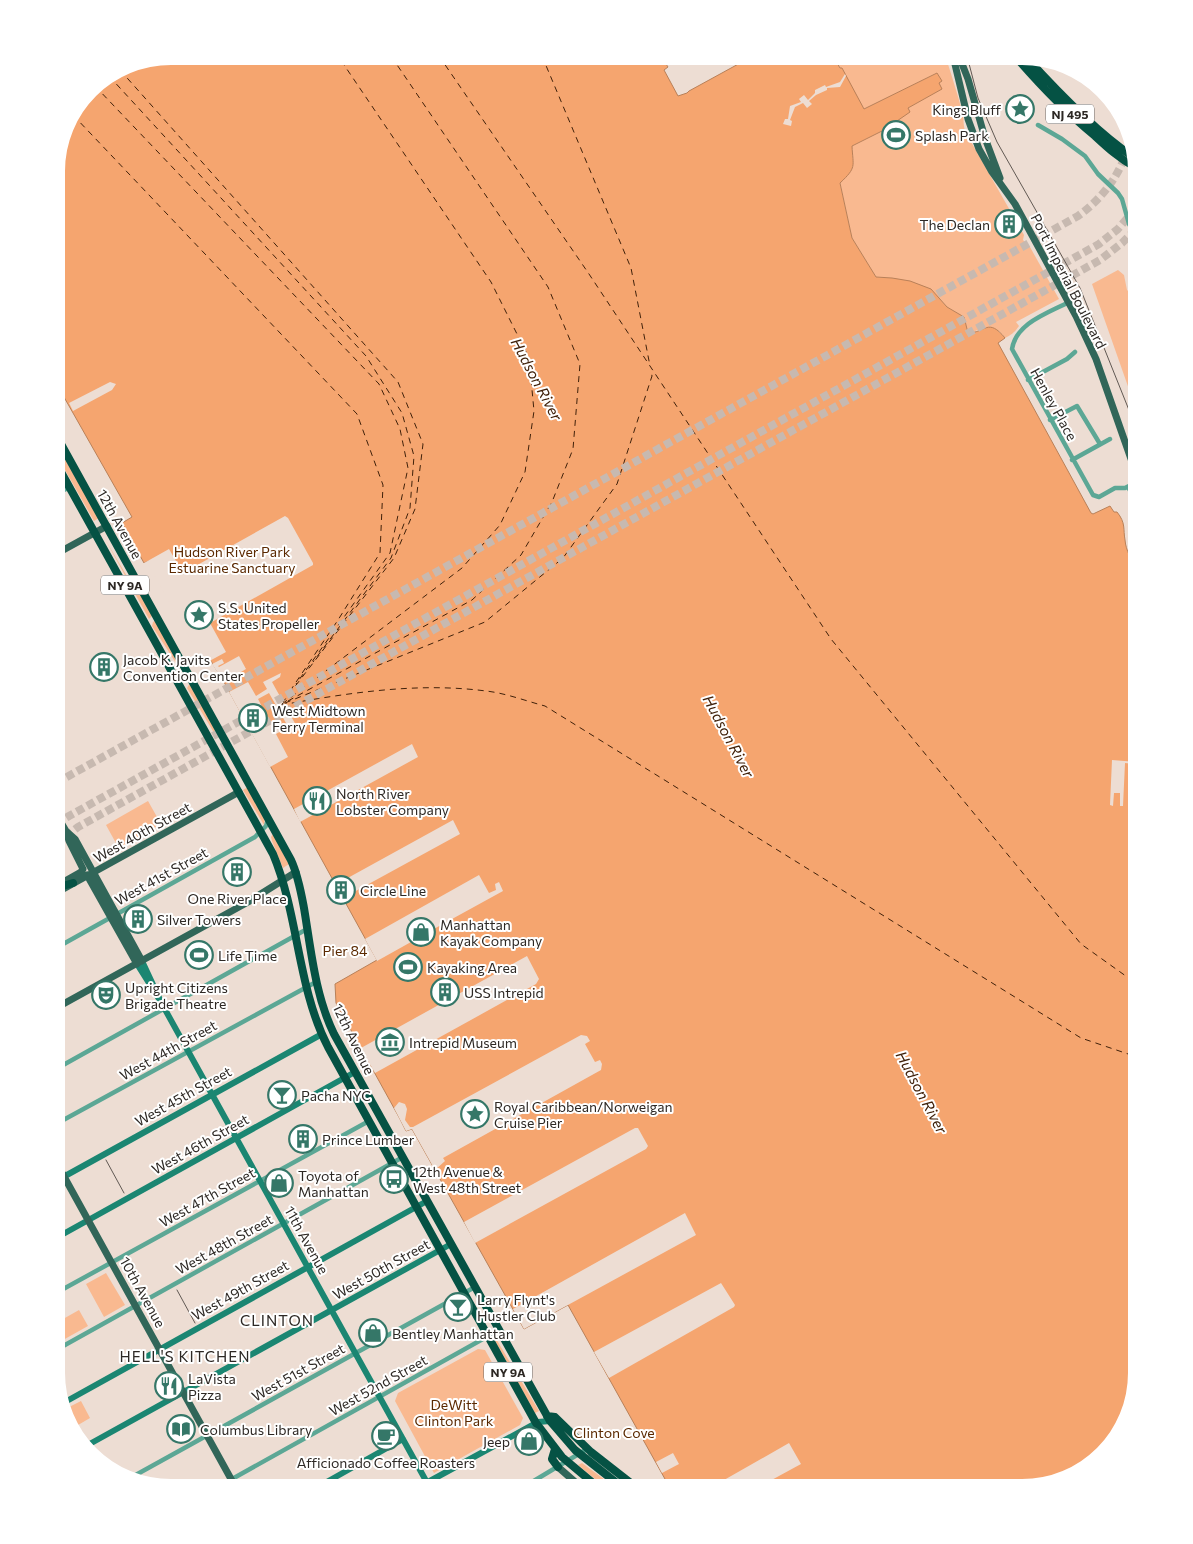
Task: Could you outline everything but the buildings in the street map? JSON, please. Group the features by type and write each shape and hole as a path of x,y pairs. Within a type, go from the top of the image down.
{"highway":[{"name":"NJ 495","path":"1023,65 1069,113 1127,162"},
{"name":"NJ 495","path":"1035,66 1084,116 1126,151"},
{"path":"1122,159 1128,165"},
{"name":"12th Avenue","path":"65,451 286,849 296,872 308,929 316,982 330,1024 355,1072 549,1419 579,1454 610,1479"},
{"name":"12th Avenue","path":"65,478 274,854 283,881 313,1011 344,1078 536,1423 567,1462 588,1479"},
{"path":"148,627 152,619 157,616"},
{"path":"171,669 186,668"},
{"path":"65,885 73,883"},
{"path":"386,1153 397,1147"},
{"path":"549,1419 555,1417 587,1449 625,1479"},
{"path":"555,1449 552,1458 558,1467"}],"main road":[{"name":"Port Imperial Boulevard","path":"954,65 972,134 986,162 1003,186 1069,302 1096,359 1128,450"},
{"name":"Port Imperial Boulevard","path":"963,65 985,138 1003,186"},
{"path":"972,134 978,133 985,138"},
{"path":"65,549 107,526"},
{"name":"West 40th Street","path":"65,883 88,873 239,792"},
{"name":"11th Avenue","path":"66,831 68,842 88,873"},
{"name":"11th Avenue","path":"66,831 74,839 88,873 157,989 188,1051 425,1479"},
{"path":"65,1003 296,872"},
{"name":"West 40th Street","path":"65,888 88,873"},
{"name":"West 45th Street","path":"65,1175 322,1034"},
{"name":"West 46th Street","path":"65,1233 355,1072"},
{"name":"10th Avenue","path":"65,1178 232,1479"},
{"name":"West 49th Street","path":"69,1400 427,1201"},
{"name":"West 50th Street","path":"91,1443 451,1244"},
{"path":"438,1479 536,1423 549,1419"},
{"path":"332,1479 403,1440"},
{"path":"558,1467 572,1479"}],"street":[{"path":"1038,125 1062,139 1085,156 1098,174 1122,199 1128,220"},
{"name":"Henley Place","path":"1069,302 1023,327 1015,337 1012,349 1088,489 1096,496 1099,496 1115,488 1128,487"},
{"path":"1028,380 1075,352"},
{"path":"1050,420 1077,406 1100,444"},
{"path":"1072,460 1110,439"},
{"path":"65,490 70,487"},
{"path":"262,832 269,817"},
{"name":"West 41st Street","path":"65,943 262,832"},
{"path":"65,1064 164,1006 308,929"},
{"name":"West 44th Street","path":"65,1119 316,982"},
{"name":"West 47th Street","path":"65,1288 369,1121"},
{"name":"West 48th Street","path":"65,1345 403,1158"},
{"name":"West 51st Street","path":"139,1473 475,1287"},
{"name":"West 52nd Street","path":"232,1479 499,1330"},
{"path":"537,1479 587,1449"}],"green space":[{"path":"838,65 948,65 963,115 966,133 1024,235 1023,240 1030,247 1059,299 1016,322 1019,326 1005,338 999,331 982,328 968,333 964,317 947,307 931,289 892,278 876,277 852,238 840,182 852,170 852,146 884,130 909,112 908,108 941,89 938,83 942,81 937,73 864,109"},
{"path":"1118,270 1124,275 1128,291 1128,386 1092,284"},
{"path":"65,459 99,518 94,521 65,470"},
{"path":"105,539 125,573 143,598 152,616 149,619"},
{"path":"155,621 180,666 176,663 152,626"},
{"path":"190,683 218,734 216,736 187,688"},
{"path":"248,787 265,818 264,825 243,790"},
{"path":"148,801 161,824 121,847 119,844 117,845 106,825"},
{"path":"273,834 289,864 283,868 272,841 271,837"},
{"path":"106,1273 125,1305 104,1317 86,1284"},
{"path":"79,1310 88,1326 65,1339 65,1318"},
{"path":"493,1337 495,1337 539,1411 535,1413"},
{"name":"DeWitt Clinton Park","path":"478,1349 485,1350 523,1418 520,1425 434,1473 395,1401 398,1393"},
{"path":"81,1401 90,1418 79,1425 71,1406"},
{"path":"582,1463 604,1479 595,1479 578,1465"}],"water":[{"name":"Hudson River","path":"164,65 667,65 668,67 664,70 678,96 687,93 737,65 838,65 842,68 864,109 937,73 942,81 939,83 942,89 908,108 910,112 884,130 852,146 852,170 840,183 852,238 876,277 910,281 931,289 947,307 964,317 968,333 990,327 994,328 1005,338 998,343 1091,513 1093,514 1110,506 1114,512 1117,512 1123,523 1128,551 1128,1380 1126,1393 1117,1420 1102,1443 1092,1453 1069,1468 1036,1478 665,1479 568,1305 524,1329 412,1129 406,1131 336,1003 335,984 377,960 224,682 211,661 206,663 149,561 144,563 122,523 132,517 65,399 66,157 73,131 83,112 101,91 118,79 137,71"}],"pier":[{"path":"845,74 846,76 840,87 827,88 827,90 816,95 809,101 812,104 807,108 803,103 795,107 790,120 792,121 791,126 783,124 785,119 788,119 790,106 801,102 799,99 804,95 808,100 815,93 815,90 825,85 826,87 840,82"},
{"path":"110,382 116,384 112,390 73,411 69,403"},
{"path":"285,516 288,518 313,565 210,623 226,652 204,664 148,564 144,566 144,563 169,549 183,573"},
{"path":"239,656 246,669 224,682 212,664 222,659 224,663 219,667"},
{"path":"281,673 280,677 272,682 297,727 306,722 309,724 292,734 288,727 276,734 288,757 270,767 229,692 248,682 256,696 267,689 263,682","holes":["269,693 286,723 274,730 258,699"]},
{"path":"412,744 418,757 300,822 294,809"},
{"path":"1112,760 1128,761 1128,763 1125,763 1123,806 1120,806 1120,793 1114,793 1113,806 1110,805"},
{"path":"453,820 460,834 343,898 335,885"},
{"name":"Pier 84","path":"479,875 489,893 496,890 495,884 499,882 503,891 432,930 433,934 413,945 411,942 377,961 365,939"},
{"path":"527,956 539,979 536,984 375,1073 361,1048"},
{"path":"581,1035 587,1036 590,1041 585,1044 595,1062 600,1060 602,1064 601,1070 443,1158 445,1161 435,1170 412,1129 406,1131 394,1108 399,1102 405,1104 407,1109 405,1120 410,1127 413,1127"},
{"path":"638,1128 648,1146 646,1149 475,1243 464,1222"},
{"path":"685,1213 696,1235 524,1329 513,1309"},
{"path":"721,1283 735,1305 734,1307 609,1378 594,1352"},
{"path":"789,1443 801,1464 774,1479 726,1479"},
{"path":"673,1453 679,1464 662,1473 656,1462"}],"ferry route":[{"path":"282,704 462,568 500,525 525,472 534,411 529,358 491,282 344,65"},
{"path":"288,701 472,600 521,555 552,502 573,449 580,364 548,287 397,65"},
{"path":"445,65 589,274 831,639 1081,944 1128,978"},
{"path":"546,65 631,268 650,366"},
{"path":"125,76 398,382 423,444 415,509 394,558 283,702"},
{"path":"114,82 366,356 402,413 414,456 410,508 391,558 313,662"},
{"path":"100,92 379,384 400,429 408,468 390,553 296,684"},
{"path":"78,120 357,414 383,485 380,553 288,694"},
{"path":"285,703 485,622 563,558 617,484 652,376 651,370"},
{"path":"281,705 383,690 434,688 493,692 545,706 1081,1038 1128,1054"}],"tunnel":[{"path":"65,778 1078,216 1095,202 1110,185 1126,153"},
{"path":"65,818 1099,244 1118,229 1128,217"},
{"path":"65,837 78,827 1100,260 1128,237"}],"tram line":[{"path":"969,65 978,98 997,142 1080,288 1128,408"}],"railway":[{"path":"106,1160 124,1193"},
{"path":"177,1290 195,1323"}],"place":[{"name":"Kings Bluff","path":"1020,109"},
{"name":"Splash Park","path":"896,135"},
{"name":"The Declan","path":"1009,224"},
{"name":"S.S. United States Propeller","path":"199,615"},
{"name":"Jacob K. Javits Convention Center","path":"104,667"},
{"name":"West Midtown Ferry Terminal","path":"253,718"},
{"name":"North River Lobster Company","path":"317,801"},
{"name":"One River Place","path":"237,872"},
{"name":"Circle Line","path":"341,890"},
{"name":"Silver Towers","path":"138,919"},
{"name":"Manhattan Kayak Company","path":"421,932"},
{"name":"Life Time","path":"199,955"},
{"name":"Kayaking Area","path":"408,967"},
{"name":"USS Intrepid","path":"445,992"},
{"name":"Upright Citizens Brigade Theatre","path":"106,995"},
{"name":"Intrepid Museum","path":"390,1042"},
{"name":"Pacha NYC","path":"282,1095"},
{"name":"Royal Caribbean/Norweigan Cruise Pier","path":"475,1114"},
{"name":"Prince Lumber","path":"303,1139"},
{"name":"12th Avenue & West 48th Street","path":"394,1179"},
{"name":"Toyota of Manhattan","path":"279,1183"},
{"name":"Larry Flynt's Hustler Club","path":"458,1307"},
{"name":"Bentley Manhattan","path":"373,1333"},
{"name":"LaVista Pizza","path":"169,1386"},
{"name":"Columbus Library","path":"181,1429"},
{"name":"Afficionado Coffee Roasters","path":"386,1436"},
{"name":"Jeep","path":"529,1441"}],"district":[{"name":"CLINTON","path":"277,1320"},
{"name":"HELL'S KITCHEN","path":"185,1356"}],"park label":[{"name":"Hudson River Park Estuarine Sanctuary","path":"232,560"},
{"name":"Clinton Cove","path":"614,1432"}]}
